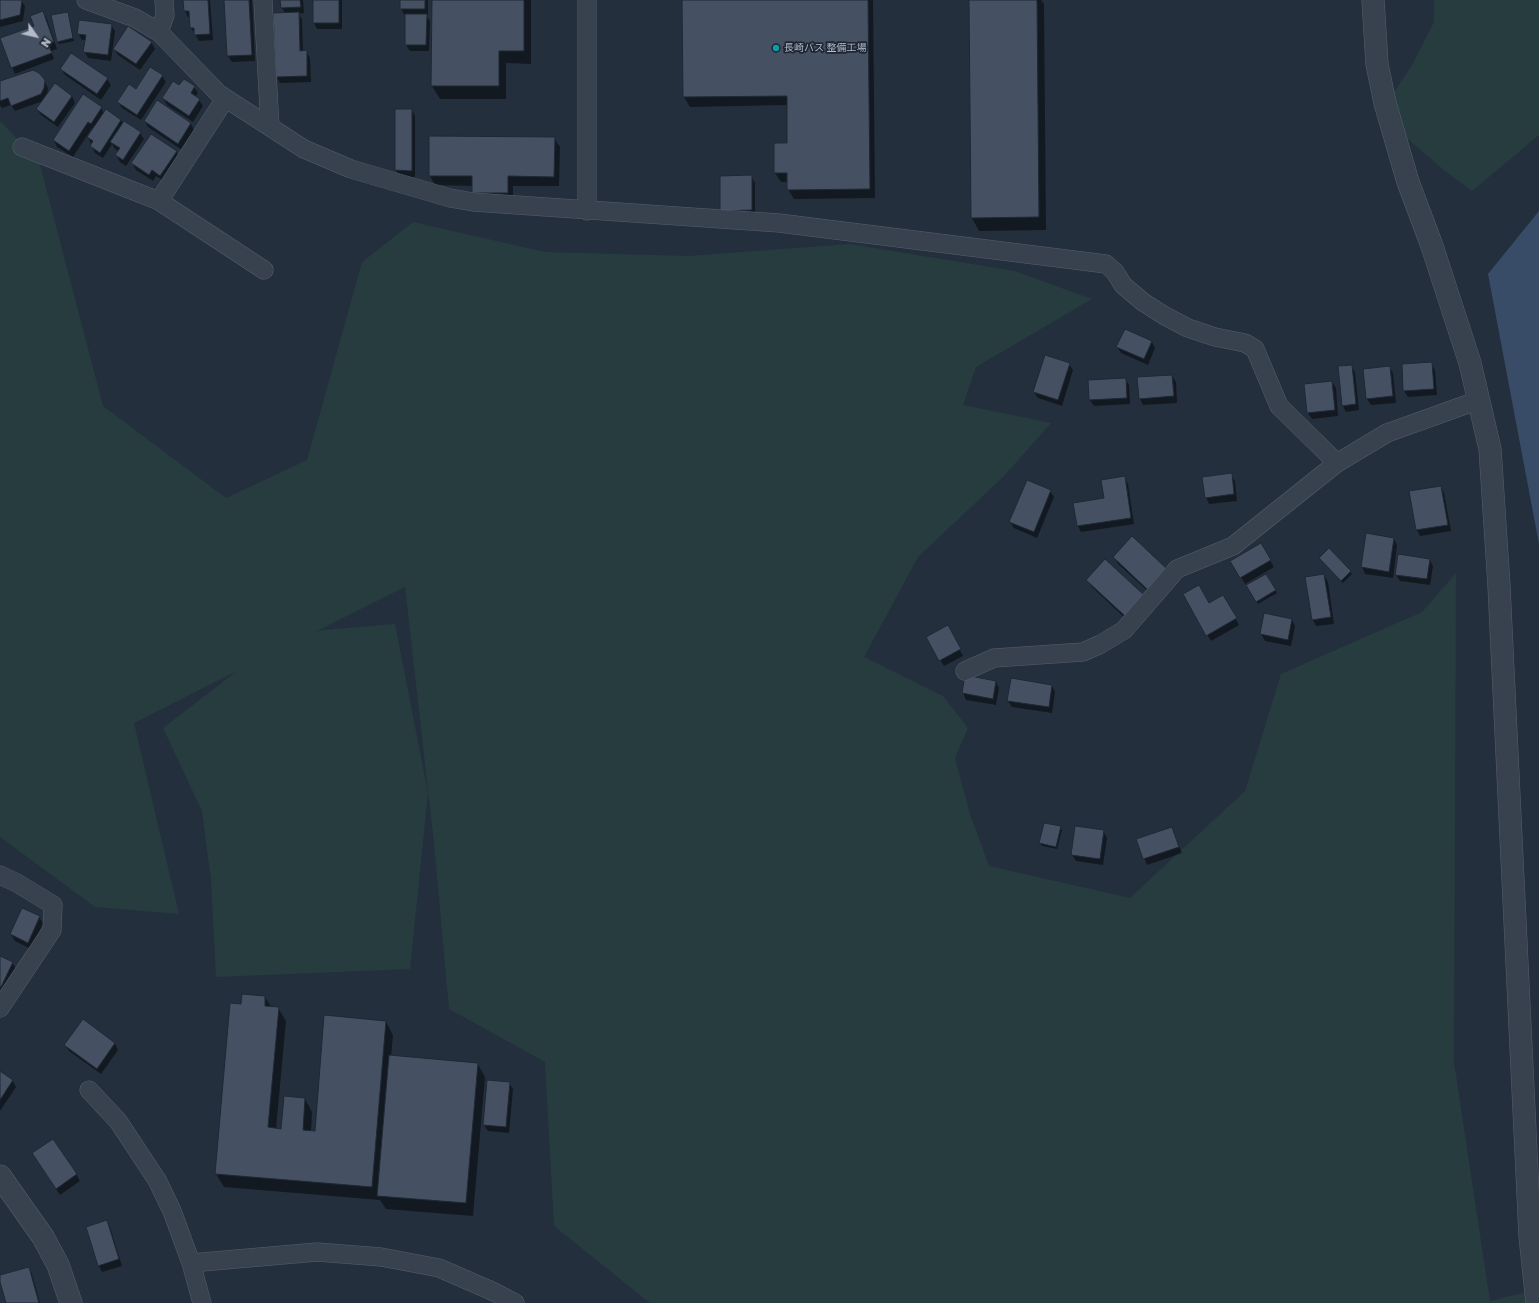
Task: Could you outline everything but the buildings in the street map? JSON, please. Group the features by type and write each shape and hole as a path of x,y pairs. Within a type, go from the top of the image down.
{"street":[{"path":"86,0 135,18 159,32 225,99 304,149 335,164 450,198 473,202 779,224 1106,264 1115,272 1123,285 1143,302 1165,316 1188,328 1215,337 1245,344 1255,349 1279,406 1337,463"},
{"path":"159,32 165,15 164,0"},
{"path":"263,0 270,127"},
{"path":"587,0 587,210"},
{"path":"1372,0 1377,64 1385,103 1408,182 1432,246 1468,356 1490,448 1496,540 1530,1236 1537,1303"},
{"path":"159,201 225,99"},
{"path":"22,147 159,201 264,270"},
{"path":"965,672 994,658 1083,652 1101,644 1124,630 1177,569 1233,546 1337,463 1387,433 1479,400"},
{"path":"0,875 17,883 53,905 52,930 0,1008"},
{"path":"89,1090 118,1121 157,1180 172,1211 191,1263 202,1303"},
{"path":"0,1176 43,1237 58,1265 71,1303"},
{"path":"191,1263 317,1252 381,1257 439,1268 492,1291 515,1303"}],"green space":[{"path":"1434,0 1539,0 1539,135 1472,191 1445,171 1379,114 1411,67 1434,22"},
{"path":"0,121 39,161 103,406 226,498 307,460 362,262 413,222 545,252 688,256 850,244 1015,271 1092,299 976,367 963,405 1051,423 1004,476 918,557 864,657 943,696 968,728 955,758 970,814 989,866 1130,898 1245,791 1281,674 1422,612 1456,573 1454,1062 1490,1301 1539,1289 1539,1303 650,1303 554,1226 545,1062 449,1009 434,843 405,587 315,632 395,624 428,793 410,969 216,977 211,880 202,811 163,728 237,671 134,723 179,914 95,907 0,837"}],"water":[{"path":"1539,211 1539,544 1488,274"}],"place":[{"name":"長崎バス 整備工場","path":"776,48"}]}
